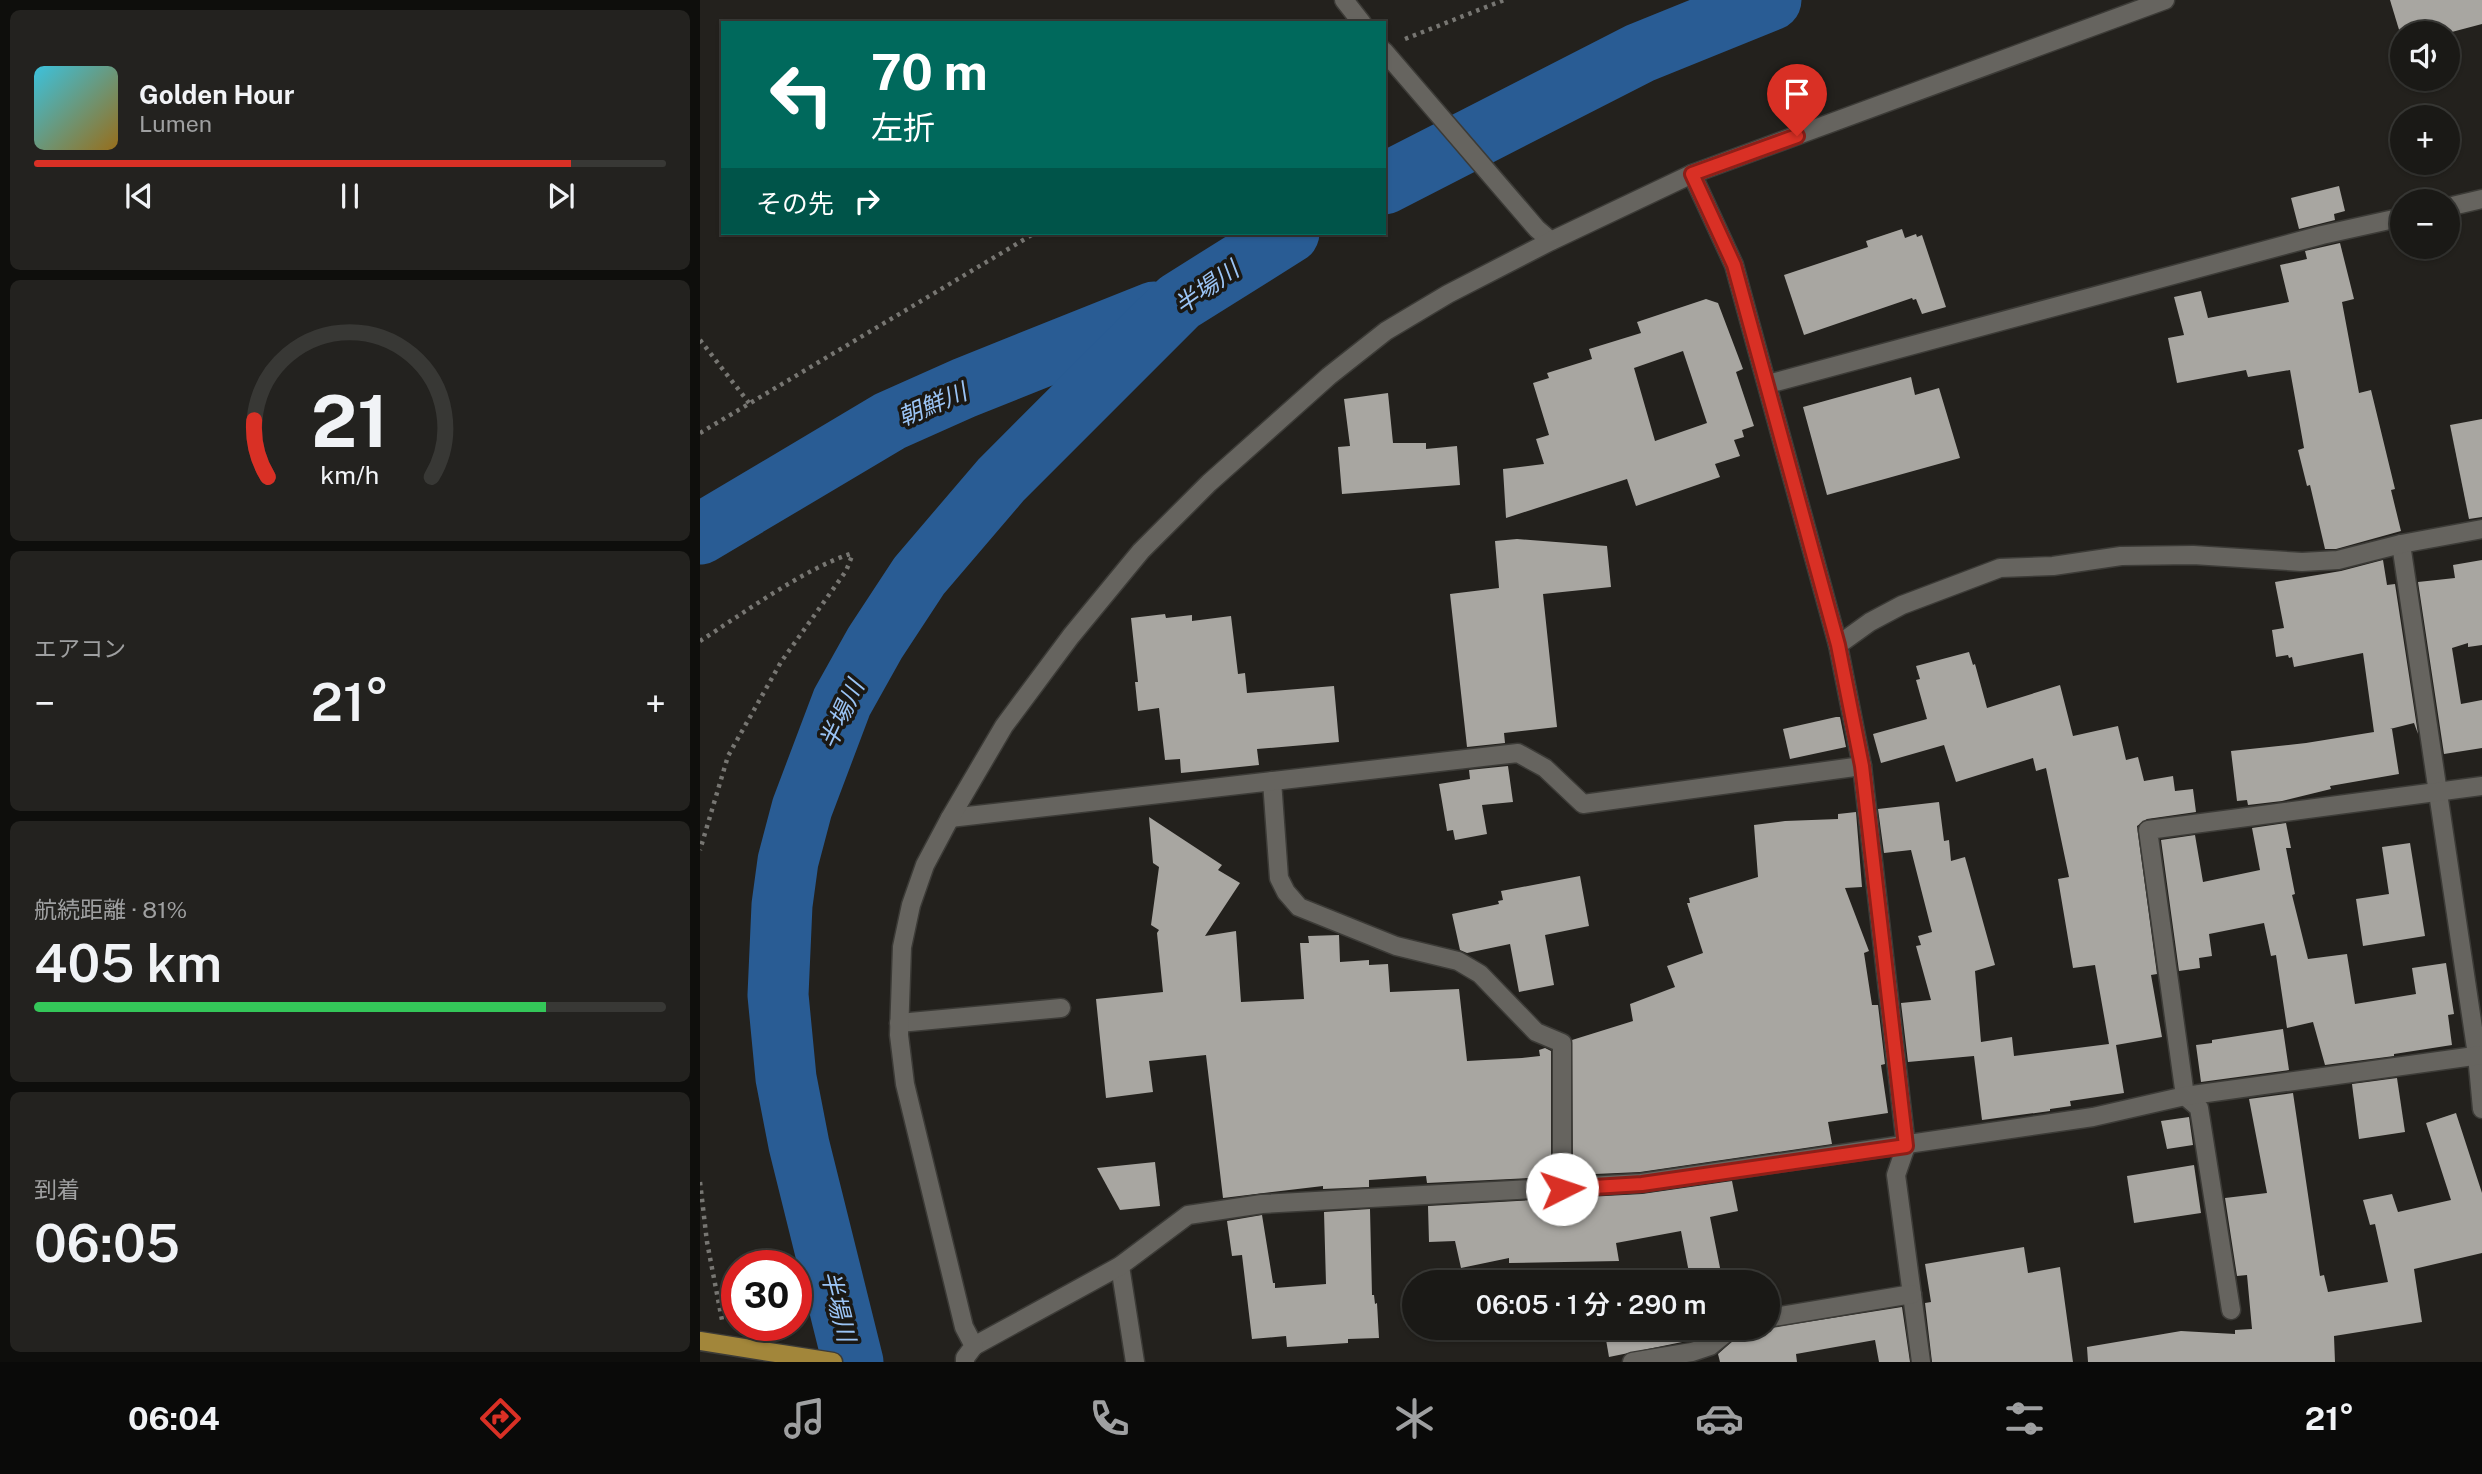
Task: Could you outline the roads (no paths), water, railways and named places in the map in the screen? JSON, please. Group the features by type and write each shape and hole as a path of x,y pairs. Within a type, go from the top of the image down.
{"main road":[{"path":"700,1341 833,1362"}],"street":[{"path":"1344,0 1360,21"},
{"path":"2165,0 1692,174 1544,235 1386,331 1329,376 1209,484 1141,551 1071,636 1004,726 925,865 911,905 902,947 899,1035 905,1084 970,1354 1120,1266 1188,1215 1262,1204 1642,1184 2094,1117 2185,1096 2480,1055"},
{"path":"1391,50 1544,235"},
{"path":"1692,174 1734,265 1838,645 1862,766 1906,1146 1896,1175 1921,1362"},
{"path":"2460,204 2482,199"},
{"path":"1768,384 2308,238 2390,220"},
{"path":"1838,645 1870,622 1902,605 2000,568 2053,566 2122,556 2193,555 2302,562 2338,559 2482,529"},
{"path":"2401,544 2480,1055 2482,1109"},
{"path":"950,818 1518,752 1545,768 1583,804 1862,766"},
{"path":"1272,781 1279,878 1286,892 1299,907 1396,946 1458,961 1480,974 1536,1032 1562,1043 1562,1189"},
{"path":"2231,1310 2199,1108 2185,1096 2148,830 2482,786"},
{"path":"899,1023 1061,1009"},
{"path":"1120,1266 1135,1362"},
{"path":"1780,1316 1912,1294"},
{"path":"1632,1362 1692,1352 1710,1346 1717,1340"}],"waterway":[{"name":"半場川","path":"1386,183 1640,53 1771,0"},
{"name":"半場川","path":"853,1362 799,1145 786,1078 778,995 782,905 788,861 802,808 842,702 875,643 919,576 1001,480 1179,302 1286,235"},
{"name":"朝鮮川","path":"700,534 890,421 964,388 1154,312"}]}
